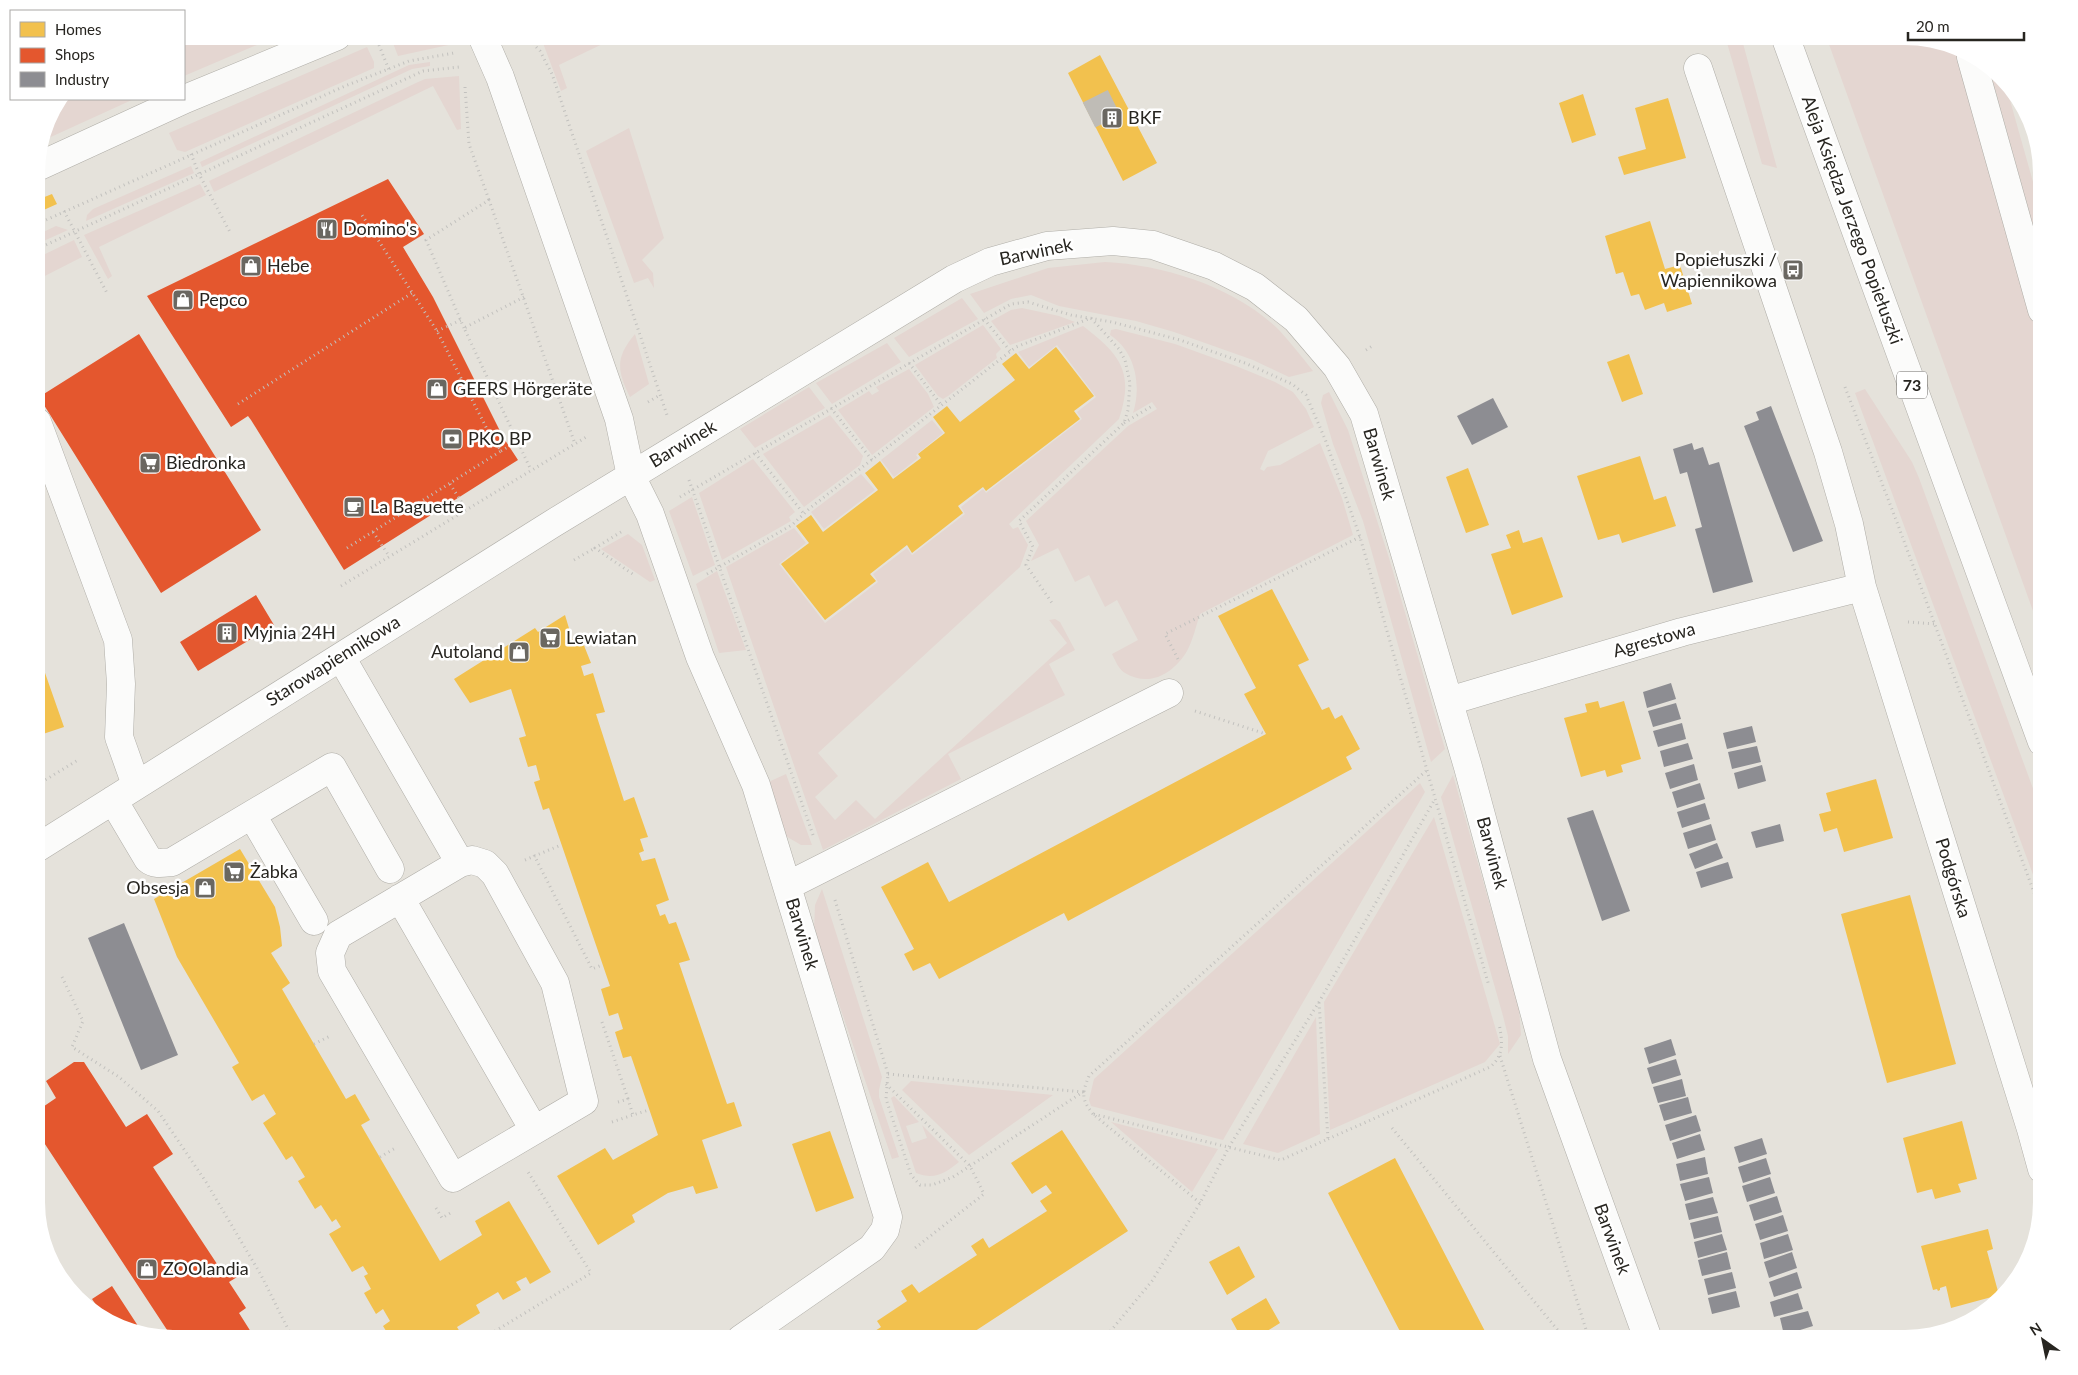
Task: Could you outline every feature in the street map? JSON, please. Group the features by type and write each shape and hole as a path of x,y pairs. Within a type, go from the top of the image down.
{"street":[{"path":"45,163 185,100 316,45"},
{"name":"Barwinek","path":"473,45 500,77 619,419 631,476 650,514 700,656 756,785 888,1217 886,1230 872,1248 754,1330"},
{"name":"Aleja Księdza Jerzego Popiełuszki","path":"1787,45 2033,717"},
{"path":"1973,65 2033,278"},
{"name":"Podgórska","path":"1698,68 1828,452 1849,524 1862,587 2033,1134"},
{"name":"Barwinek","path":"631,476 954,279 990,262 1047,246 1113,241 1153,245 1214,266 1255,287 1296,320 1336,367 1364,414 1449,700 1548,1059 1645,1330"},
{"path":"45,446 118,640 122,684 119,737 136,785"},
{"name":"Starowapiennikowa","path":"45,842 631,476"},
{"name":"Agrestowa","path":"1449,700 1682,632 1862,587"},
{"path":"341,657 460,863"},
{"path":"788,886 1169,693"},
{"path":"113,800 148,859 153,863 172,862 332,767 390,869"},
{"path":"252,814 314,921"},
{"path":"472,860 485,864 495,874 555,983 584,1101 453,1178 332,971 330,953 338,935 460,863 472,860"},
{"path":"400,898 534,1130"}],"path":[{"path":"379,45 389,70"},
{"path":"45,220 318,97 409,61 456,53 470,45"},
{"path":"534,45 552,74 665,408"},
{"path":"45,245 423,71 463,67 456,53"},
{"path":"465,86 470,144 575,444"},
{"path":"191,154 199,174 231,234"},
{"path":"489,200 426,240 464,328 531,470"},
{"path":"64,211 108,295"},
{"path":"360,212 437,331 488,431 501,451"},
{"path":"238,404 412,293"},
{"path":"464,328 524,297"},
{"path":"1083,1092 953,1176 932,1185 920,1185 911,1175 886,1099 888,1074 824,868 692,490 1011,304 1028,302 1071,315 1091,318 1180,340 1245,363 1292,384 1306,395 1325,439 1360,537 1491,992"},
{"path":"720,566 792,524 1016,348 1091,318"},
{"path":"1091,318 1119,349 1128,371 1130,396 1124,423"},
{"path":"984,319 1011,352"},
{"path":"437,331 461,320"},
{"path":"909,363 942,406"},
{"path":"1842,380 1902,534 2033,890"},
{"path":"1052,603 1026,564 1033,547 1019,521 1124,423 1152,406"},
{"path":"831,408 872,460"},
{"path":"341,586 595,432"},
{"path":"347,548 518,441"},
{"path":"755,453 804,514"},
{"path":"450,484 466,509"},
{"path":"373,532 389,556"},
{"path":"1182,666 1165,634 1360,537"},
{"path":"574,560 595,548"},
{"path":"1193,711 1194,704"},
{"path":"45,780 78,760"},
{"path":"1200,1202 1093,1114 1086,1105 1083,1092 1089,1076 1426,771"},
{"path":"1111,1330 1152,1281 1200,1202 1229,1147 1319,1002 1435,798"},
{"path":"534,856 592,969 591,977"},
{"path":"592,969 602,965"},
{"path":"62,977 83,1021 72,1047 119,1077 158,1111 206,1182 261,1276 288,1330"},
{"path":"1319,1002 1328,1139"},
{"path":"1093,1114 1281,1160 1490,1067 1497,1062 1503,1044 1499,1019"},
{"path":"602,1020 628,1099"},
{"path":"314,1044 333,1034"},
{"path":"1500,1056 1587,1330"},
{"path":"888,1074 1083,1092"},
{"path":"886,1084 970,1166"},
{"path":"1392,1128 1559,1330"},
{"path":"497,1330 592,1273 526,1170"}],"shaded area":[{"path":"185,45 257,45 185,76"},
{"path":"394,45 448,45 398,56"},
{"path":"544,45 600,45 559,65 567,88 561,91"},
{"path":"1728,45 1743,45 1777,168 1762,164"},
{"path":"1829,45 1921,46 1930,47 1958,57 2033,322 2033,611"},
{"path":"367,47 374,62 374,68 185,152 177,150 169,133"},
{"path":"430,62 430,66 412,69 202,167 200,162 409,65"},
{"path":"459,76 461,129 457,130 433,86 214,192 209,181 425,79"},
{"path":"1993,81 2010,101 2033,182 2033,225"},
{"path":"68,100 132,100 50,137 58,117"},
{"path":"629,128 664,238 642,260 653,273 654,288 648,278 634,283 586,151"},
{"path":"191,166 194,173 86,221 87,215 93,209"},
{"path":"200,184 206,195 99,247 112,276 108,279 84,235"},
{"path":"56,226 68,230 45,240 45,231"},
{"path":"74,240 82,257 45,276 45,254"},
{"path":"1105,262 1128,264 1175,273 1220,290 1242,302 1279,330 1313,371 1289,377 1253,360 1174,332 1136,321 1059,306 1031,295 1011,299 984,313 970,294 1048,268"},
{"path":"962,298 978,319 909,357 894,338"},
{"path":"1022,308 1059,316 1075,322 1010,345 991,321 1011,310"},
{"path":"983,325 1001,349 996,354 997,358 943,399 938,396 915,365"},
{"path":"1083,326 1106,346 1120,365 1124,376 1125,388 1124,402 1119,419 1009,524 1013,529 1018,527 1028,545 1020,567 818,753 838,776 815,797 835,820 856,800 875,819 1067,643 1049,620 1055,619 1060,622 1075,650 1049,664 1065,695 948,754 961,779 823,850 726,567 794,528 806,543 779,564 825,623 878,582 873,574 907,548 912,555 965,514 961,507 983,489 986,493 1082,419 1077,412 1096,397 1057,345 1029,367 1018,352"},
{"path":"1116,329 1175,344 1236,366 1275,382 1293,392 1306,409 1314,427 1268,451 1260,469 1264,471 1267,467 1280,465 1320,443 1342,498 1353,535 1200,614 1191,642 1182,659 1168,672 1160,676 1143,679 1123,672 1112,654 1138,640 1117,600 1105,607 1089,575 1075,582 1058,548 1031,561 1039,545 1026,521 1128,426 1157,409 1152,402 1133,413 1137,391 1134,370 1131,359 1125,350 1110,335 1111,330"},
{"path":"635,334 649,384 630,397 622,379 620,364 624,350"},
{"path":"887,343 901,362 832,404 816,383"},
{"path":"909,369 928,394 934,407 872,455 838,410 869,391 872,395 879,391 876,387"},
{"path":"809,387 825,408 755,448 740,429"},
{"path":"1865,389 1912,462 1919,478 2033,788 2033,875 1855,393"},
{"path":"1329,392 1348,430 1389,558 1445,749 1431,762 1363,521 1333,444 1321,403 1323,395"},
{"path":"830,415 863,456 860,465 804,507 763,454"},
{"path":"932,420 943,433 916,455 918,458 894,477 881,460"},
{"path":"753,459 795,512 789,517 791,521 722,560 699,493"},
{"path":"861,474 875,490 824,529 811,512"},
{"path":"692,497 715,565 693,576 669,511"},
{"path":"628,534 642,545 655,580 650,582 601,549"},
{"path":"717,571 746,650 719,653 696,584"},
{"path":"786,774 812,845 801,845 784,835 764,784"},
{"path":"1453,775 1519,1008 1521,1035 1508,1054 1508,1036 1503,1016 1441,797"},
{"path":"1420,783 1425,792 1223,1140 1091,1106 1089,1100 1094,1079"},
{"path":"1434,817 1500,1044 1485,1062 1330,1130 1324,1002"},
{"path":"822,889 882,1077 879,1097 899,1157 892,1159 814,931 815,905"},
{"path":"1316,1017 1320,1134 1278,1153 1243,1144"},
{"path":"911,1081 1053,1095 969,1155 902,1090"},
{"path":"894,1096 919,1122 906,1126 912,1143 927,1138 922,1125 959,1162 939,1175 928,1176 916,1173 891,1098"},
{"path":"1111,1122 1218,1149 1192,1192"}],"building: Homes":[{"name":"BKF","path":"1100,55 1157,163 1123,181 1068,73"},
{"path":"1583,94 1596,135 1572,143 1559,103"},
{"path":"1668,98 1686,158 1624,175 1618,157 1646,149 1635,108"},
{"path":"52,194 57,204 45,209 45,197"},
{"path":"1650,221 1665,269 1680,265 1692,304 1667,312 1664,303 1645,310 1639,294 1631,296 1623,272 1616,274 1605,236"},
{"path":"1056,347 1094,396 1074,411 1080,419 986,491 983,487 958,506 963,513 912,553 907,545 870,574 876,581 825,620 781,564 809,543 796,526 811,515 823,532 878,490 865,473 880,461 893,479 921,458 918,454 945,433 933,417 947,406 960,422 1015,380 1002,364 1016,353 1029,369"},
{"path":"1629,354 1643,394 1622,402 1607,362"},
{"path":"1640,456 1654,500 1666,496 1676,526 1622,543 1619,534 1598,540 1577,476"},
{"path":"1468,468 1489,525 1466,533 1446,477"},
{"path":"1519,530 1523,543 1542,537 1563,597 1512,615 1491,554 1511,548 1506,535"},
{"path":"1272,589 1309,660 1298,665 1322,710 1329,707 1335,719 1342,715 1360,749 1346,757 1352,769 1068,921 1064,913 939,979 930,963 913,971 904,954 914,949 881,887 928,862 949,902 1266,734 1244,694 1256,688 1218,616"},
{"path":"565,615 574,645 583,643 591,663 581,666 584,676 593,673 605,712 596,714 624,801 634,797 648,837 640,839 644,851 639,853 642,861 655,858 669,900 656,905 660,916 665,914 669,924 676,922 690,960 679,963 727,1104 734,1102 742,1126 702,1140 718,1188 696,1194 693,1186 668,1193 632,1215 635,1222 598,1245 557,1176 605,1148 613,1160 658,1135 631,1056 623,1058 615,1032 623,1029 618,1013 609,1016 601,989 610,986 549,808 543,810 534,782 540,780 536,765 528,767 519,738 526,736 511,689 470,703 454,679 535,628 538,632"},
{"path":"45,673 64,727 45,733"},
{"path":"1598,701 1600,708 1624,701 1641,759 1621,765 1623,772 1607,777 1605,770 1581,777 1564,718 1587,712 1585,704"},
{"path":"1876,779 1893,838 1844,852 1837,828 1824,832 1819,814 1831,811 1826,793"},
{"path":"240,849 275,907 282,946 271,953 290,983 282,989 346,1099 355,1094 370,1120 361,1125 440,1261 482,1235 475,1221 509,1201 551,1272 530,1284 526,1277 516,1282 521,1290 503,1300 498,1292 476,1305 480,1313 457,1327 459,1330 385,1330 383,1326 390,1321 383,1309 376,1314 364,1293 371,1289 364,1276 368,1274 363,1266 352,1272 329,1234 341,1227 336,1219 332,1222 321,1205 315,1209 298,1181 305,1177 292,1156 286,1160 263,1123 276,1114 264,1094 252,1101 232,1067 239,1063 177,957 154,899"},
{"path":"1910,895 1956,1064 1887,1083 1841,914"},
{"path":"1962,1121 1977,1179 1958,1184 1961,1192 1935,1199 1932,1189 1917,1193 1903,1138"},
{"path":"1062,1130 1128,1231 977,1330 876,1330 881,1327 877,1321 907,1301 901,1291 912,1284 919,1293 977,1255 971,1246 983,1238 989,1248 1047,1211 1040,1201 1052,1193 1046,1185 1032,1194 1011,1163"},
{"path":"830,1131 854,1198 816,1212 792,1144"},
{"path":"1395,1158 1484,1330 1399,1330 1328,1193"},
{"path":"1988,1229 1993,1249 1987,1251 1997,1289 1989,1298 1951,1308 1946,1286 1938,1291 1937,1289 1933,1290 1921,1246"},
{"path":"1239,1246 1255,1277 1227,1295 1209,1262"},
{"path":"1266,1298 1280,1323 1269,1330 1237,1330 1231,1319"}],"building: Shops":[{"path":"388,179 424,234 403,247 433,297 503,437 518,460 344,570 251,420 248,416 231,427 147,296"},
{"name":"Biedronka","path":"139,334 261,530 161,593 45,407 45,393"},
{"name":"Myjnia 24H","path":"256,595 274,625 198,671 180,642"},
{"path":"74,1062 84,1062 126,1127 147,1114 173,1154 153,1167 221,1270 234,1261 242,1274 229,1282 246,1308 239,1313 250,1330 167,1330 45,1144 45,1106 56,1098 46,1081"},
{"path":"112,1286 137,1325 109,1313 92,1299"}],"building: Industry":[{"path":"1493,398 1508,427 1472,445 1457,416"},
{"path":"1771,406 1823,541 1793,552 1744,426 1759,420 1756,412"},
{"path":"1692,443 1694,450 1703,447 1709,465 1719,462 1753,582 1713,593 1695,529 1702,527 1687,472 1680,474 1673,449"},
{"path":"1671,683 1676,699 1647,708 1643,692"},
{"path":"1676,703 1681,719 1653,727 1648,711"},
{"path":"1682,723 1686,739 1658,747 1653,731"},
{"path":"1752,726 1756,742 1727,749 1723,733"},
{"path":"1688,743 1693,759 1664,767 1660,751"},
{"path":"1757,746 1761,762 1732,769 1728,752"},
{"path":"1694,764 1698,780 1670,789 1665,773"},
{"path":"1762,765 1766,781 1738,789 1734,773"},
{"path":"1700,783 1705,799 1677,808 1672,792"},
{"path":"1705,803 1710,819 1682,828 1677,812"},
{"path":"1593,810 1630,911 1602,921 1567,818"},
{"path":"1711,824 1716,840 1688,849 1683,833"},
{"path":"1780,824 1784,841 1756,848 1751,832"},
{"path":"1717,843 1723,858 1695,869 1689,854"},
{"path":"1728,862 1733,878 1701,888 1696,872"},
{"path":"124,923 178,1055 141,1070 88,938"},
{"path":"1671,1039 1676,1055 1649,1064 1644,1048"},
{"path":"1676,1059 1681,1075 1652,1084 1647,1068"},
{"path":"1682,1079 1686,1096 1658,1103 1653,1087"},
{"path":"1688,1097 1692,1113 1664,1121 1659,1105"},
{"path":"1696,1115 1701,1131 1670,1141 1665,1125"},
{"path":"1700,1134 1705,1150 1677,1159 1672,1143"},
{"path":"1762,1138 1767,1154 1739,1163 1734,1147"},
{"path":"1705,1157 1708,1174 1680,1181 1676,1164"},
{"path":"1766,1158 1771,1174 1743,1183 1738,1167"},
{"path":"1709,1177 1713,1193 1685,1201 1680,1184"},
{"path":"1770,1177 1775,1193 1747,1202 1742,1186"},
{"path":"1777,1196 1782,1212 1754,1221 1749,1205"},
{"path":"1713,1197 1718,1213 1689,1220 1685,1204"},
{"path":"1783,1215 1788,1231 1760,1240 1755,1224"},
{"path":"1718,1216 1722,1232 1694,1239 1690,1223"},
{"path":"1722,1234 1727,1250 1698,1258 1694,1242"},
{"path":"1788,1234 1793,1250 1764,1259 1760,1243"},
{"path":"1727,1252 1731,1269 1702,1276 1698,1260"},
{"path":"1792,1252 1797,1268 1769,1278 1764,1262"},
{"path":"1732,1272 1736,1288 1708,1295 1704,1279"},
{"path":"1797,1272 1802,1288 1774,1297 1769,1282"},
{"path":"1736,1291 1740,1307 1712,1314 1708,1298"},
{"path":"1798,1293 1803,1309 1774,1317 1770,1302"},
{"path":"1808,1311 1813,1326 1800,1330 1783,1330 1780,1318"}],"tunnel":[{"path":"1089,115 1123,98"}],"place":[{"name":"BKF","path":"1112,118"},
{"name":"Domino's","path":"327,229"},
{"name":"Hebe","path":"251,266"},
{"name":"Popiełuszki / Wapiennikowa","path":"1793,270"},
{"name":"Pepco","path":"183,300"},
{"name":"GEERS Hörgeräte","path":"437,389"},
{"name":"PKO BP","path":"452,439"},
{"name":"Biedronka","path":"150,463"},
{"name":"La Baguette","path":"354,507"},
{"name":"Myjnia 24H","path":"227,633"},
{"name":"Lewiatan","path":"550,638"},
{"name":"Autoland","path":"519,652"},
{"name":"Żabka","path":"234,872"},
{"name":"Obsesja","path":"205,888"},
{"name":"ZOOlandia","path":"147,1269"}]}
